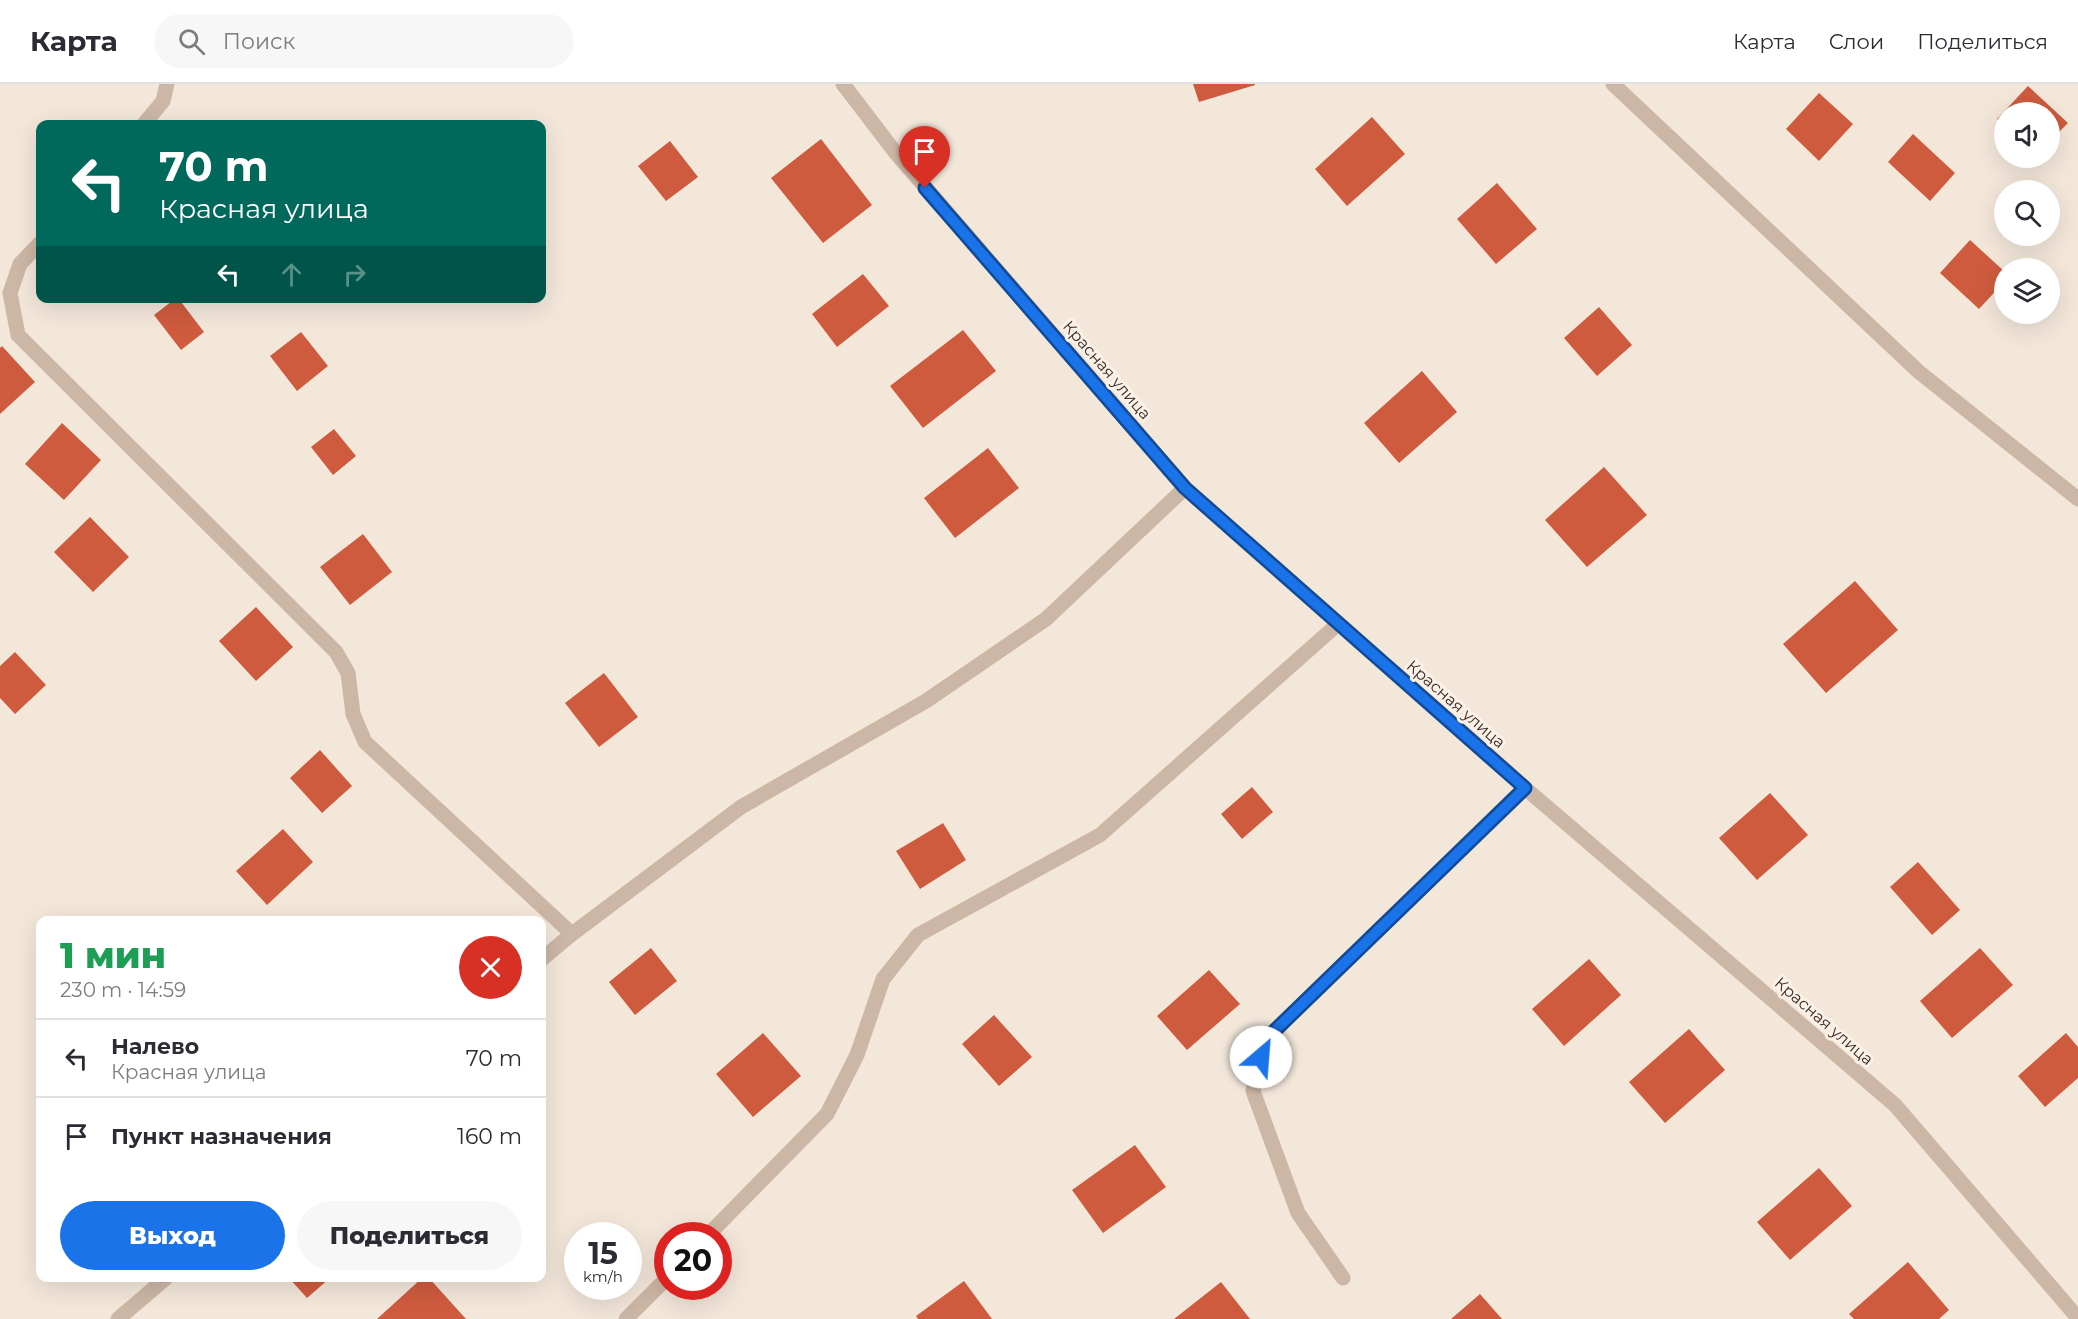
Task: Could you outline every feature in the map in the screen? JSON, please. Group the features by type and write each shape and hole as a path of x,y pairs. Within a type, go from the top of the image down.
{"street":[{"path":"147,120 163,100 167,84"},
{"name":"Красная улица","path":"843,84 895,152 1185,488 1525,788 1895,1106 2078,1318"},
{"path":"1613,84 1919,372 2078,499"},
{"path":"36,247 20,264 10,293 18,335 336,652 348,673 353,714 365,742 572,934"},
{"path":"546,956 741,807 926,701 1046,619 1185,488"},
{"path":"721,1222 827,1114 857,1055 883,979 918,935 1100,835 1338,624"},
{"path":"1343,1278 1298,1213 1253,1091 1265,1040 1525,788"},
{"path":"118,1319 161,1282"},
{"path":"626,1319 654,1290"}],"building":[{"path":"1193,84 1255,84 1255,85 1199,102"},
{"path":"2028,86 2045,102 2013,102"},
{"path":"1819,93 1853,124 1819,161 1786,129"},
{"path":"2060,116 2068,123 2060,131"},
{"path":"1372,117 1405,154 1347,206 1315,169"},
{"path":"1913,134 1955,173 1930,201 1888,162"},
{"path":"821,139 872,205 823,243 771,178"},
{"path":"670,141 698,177 666,201 638,166"},
{"path":"1497,183 1537,229 1496,264 1457,219"},
{"path":"1970,240 1994,262 1994,293 1979,309 1940,273"},
{"path":"863,274 889,306 837,347 812,314"},
{"path":"170,303 182,303 204,332 181,350 154,315"},
{"path":"1599,307 1632,345 1597,376 1564,338"},
{"path":"963,330 996,371 923,428 890,386"},
{"path":"301,332 328,366 297,391 270,356"},
{"path":"2,346 35,382 0,414 0,348"},
{"path":"1422,371 1457,412 1399,463 1364,423"},
{"path":"62,423 101,460 64,500 25,464"},
{"path":"334,429 356,456 333,475 311,447"},
{"path":"988,448 1019,488 955,538 924,498"},
{"path":"1604,467 1647,515 1587,567 1545,520"},
{"path":"90,517 129,557 93,592 54,552"},
{"path":"363,534 392,572 350,605 320,567"},
{"path":"1855,581 1898,630 1826,693 1783,644"},
{"path":"256,607 293,647 256,681 219,641"},
{"path":"15,652 46,685 15,714 0,698 0,666"},
{"path":"604,673 638,717 599,747 565,703"},
{"path":"320,750 352,786 322,813 290,778"},
{"path":"1252,787 1273,812 1242,839 1221,814"},
{"path":"1770,793 1808,835 1757,880 1719,838"},
{"path":"943,823 966,860 920,889 896,851"},
{"path":"283,829 313,862 267,905 236,871"},
{"path":"1918,862 1960,910 1932,935 1890,887"},
{"path":"651,948 677,981 635,1015 609,982"},
{"path":"1980,948 2013,985 1952,1038 1920,1001"},
{"path":"1589,959 1621,995 1564,1046 1532,1009"},
{"path":"1209,970 1240,1004 1187,1050 1157,1016"},
{"path":"994,1015 1032,1057 999,1086 962,1044"},
{"path":"1689,1029 1725,1070 1665,1123 1629,1082"},
{"path":"763,1033 801,1076 753,1117 716,1074"},
{"path":"2066,1033 2078,1047 2078,1078 2045,1107 2018,1076"},
{"path":"1135,1145 1166,1187 1103,1233 1072,1190"},
{"path":"1819,1168 1852,1206 1790,1260 1757,1222"},
{"path":"1908,1262 1949,1310 1939,1319 1854,1319 1849,1314"},
{"path":"964,1281 992,1319 918,1319 916,1316"},
{"path":"293,1282 325,1282 307,1298"},
{"path":"418,1282 433,1282 466,1319 377,1319"},
{"path":"1221,1282 1250,1319 1174,1319"},
{"path":"1480,1294 1502,1319 1451,1319"}],"route":[{"path":"925,188 1185,488 1525,788 1265,1040 1261,1057"}]}
